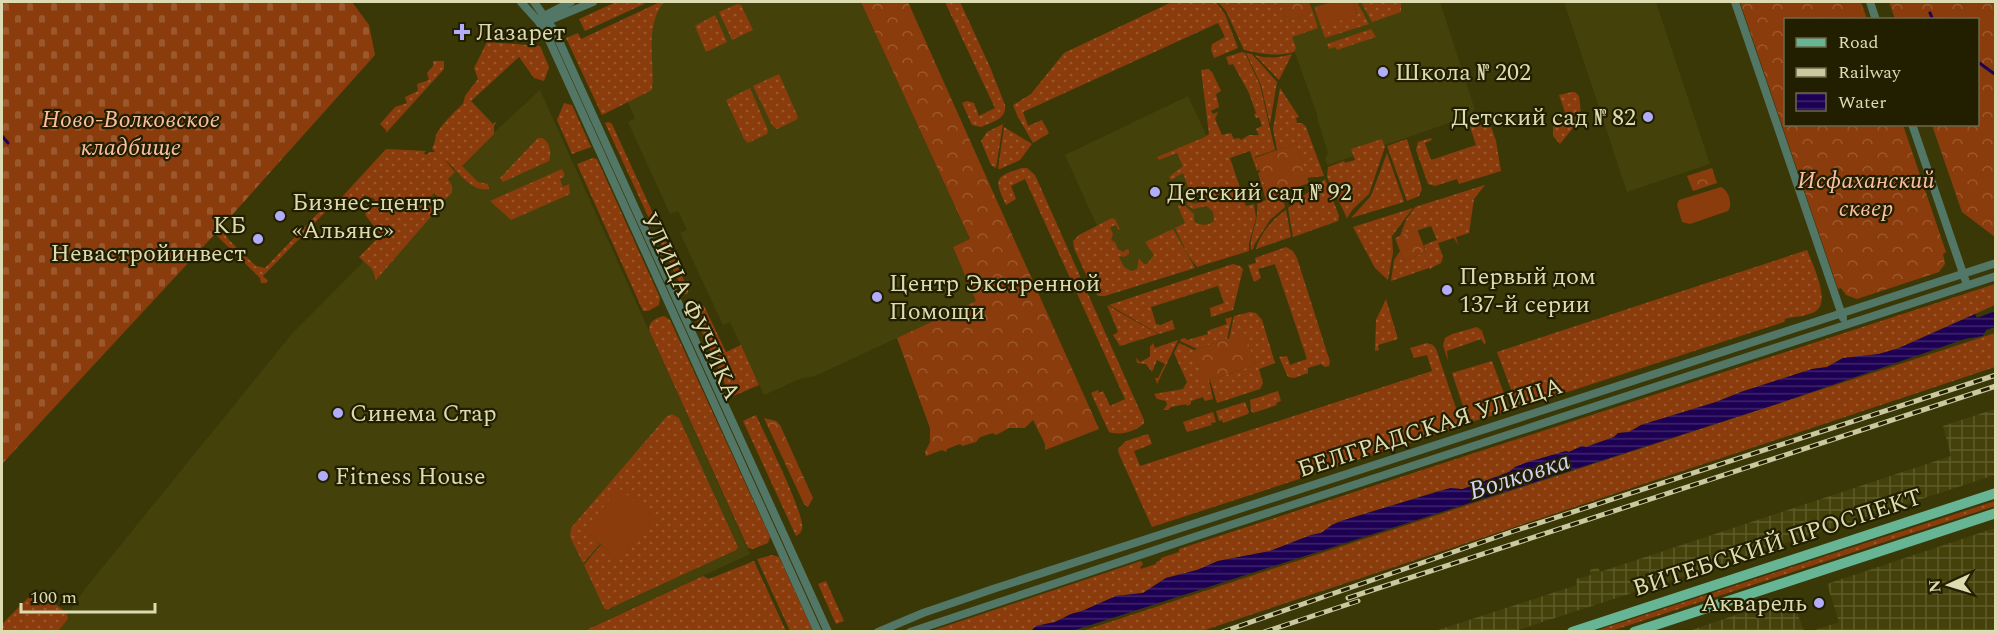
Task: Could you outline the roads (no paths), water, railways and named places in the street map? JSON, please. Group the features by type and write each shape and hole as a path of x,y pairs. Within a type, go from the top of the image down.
{"main road":[{"name":"ВИТЕБСКИЙ ПРОСПЕКТ","path":"1572,632 1995,493"},
{"name":"ВИТЕБСКИЙ ПРОСПЕКТ","path":"1634,632 1995,513"}],"street":[{"name":"УЛИЦА ФУЧИКА","path":"521,2 544,19 549,42 818,632"},
{"name":"УЛИЦА ФУЧИКА","path":"534,2 544,19 828,632"},
{"path":"544,19 571,2"},
{"path":"544,19 593,2"},
{"path":"1735,2 1845,324"},
{"path":"1870,2 1875,18"},
{"path":"1913,126 1966,285"},
{"name":"БЕЛГРАДСКАЯ УЛИЦА","path":"878,632 923,613 993,589 1995,263"},
{"name":"БЕЛГРАДСКАЯ УЛИЦА","path":"910,632 1215,530 1995,276"}],"water":[{"name":"Волковка","path":"1995,311 1995,327 1986,330 1983,336 1965,339 1780,403 1072,631 1031,631 1036,626 1055,622 1116,596 1143,593 1166,578 1197,570 1218,561 1270,551 1321,533 1341,521 1450,488 1463,489 1509,472 1528,462 1569,452 1582,446 1586,447 1614,437 1618,433 1629,432 1641,425 1812,369 1827,367 1843,358 1879,354 1899,348 1975,314 1977,318"}],"waterway":[{"path":"1930,13 1932,18"},
{"path":"1979,63 1996,75"},
{"path":"2,136 8,143"}],"railway":[{"path":"1222,632 1514,531 1996,375"},
{"path":"1348,598 1996,386"},
{"path":"1264,632 1358,601"}],"place":[{"name":"Лазарет","path":"462,32"},
{"name":"Школа № 202","path":"1383,72"},
{"name":"Детский сад № 82","path":"1648,117"},
{"name":"Детский сад № 92","path":"1155,192"},
{"name":"Бизнес-центр «Альянс»","path":"280,216"},
{"name":"КБ Невастройинвест","path":"258,239"},
{"name":"Первый дом 137-й серии","path":"1447,290"},
{"name":"Центр Экстренной Помощи","path":"877,297"},
{"name":"Синема Стар","path":"338,413"},
{"name":"Fitness House","path":"323,476"},
{"name":"Акварель","path":"1819,603"}],"park label":[{"name":"Ново-Волковское кладбище","path":"131,133"},
{"name":"Исфаханский сквер","path":"1866,194"}]}
